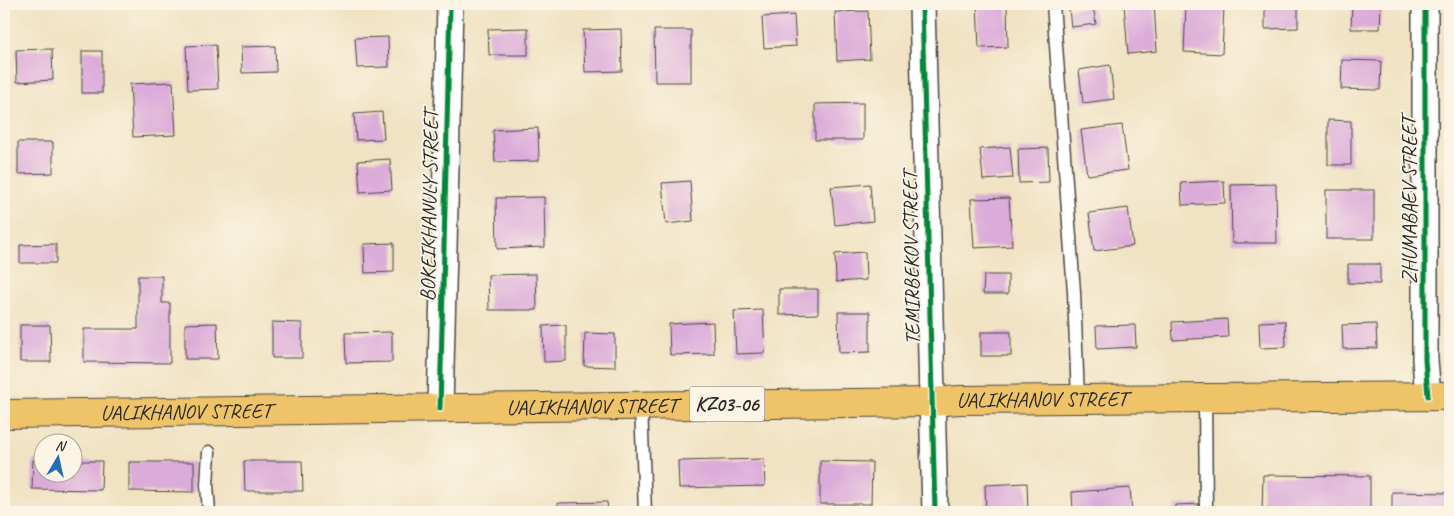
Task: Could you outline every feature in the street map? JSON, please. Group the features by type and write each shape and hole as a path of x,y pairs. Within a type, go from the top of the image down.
{"main road":[{"name":"UALIKHANOV STREET","path":"4,414 931,402 960,400 1439,396"}],"street":[{"name":"BOKEIKHANULY STREET","path":"440,409 450,4"},
{"name":"TEMIRBEKOV STREET","path":"922,4 935,512"},
{"name":"ZHUMABAEV STREET","path":"1425,4 1425,360 1439,396"}],"lane":[{"path":"1053,4 1074,292 1078,400"},
{"path":"1206,399 1206,512"},
{"path":"641,405 645,512"},
{"path":"209,452 207,485 209,512"}],"building":[{"path":"977,4 1007,4 1008,47 979,48"},
{"path":"1124,4 1154,4 1157,51 1128,54"},
{"path":"1265,4 1298,4 1298,28 1265,29"},
{"path":"1352,4 1381,4 1380,29 1351,29"},
{"path":"1186,5 1224,6 1222,54 1184,52"},
{"path":"1093,6 1096,24 1071,27 1069,9"},
{"path":"868,11 870,59 837,61 835,12"},
{"path":"794,15 796,46 764,48 762,17"},
{"path":"528,28 528,55 489,55 488,29"},
{"path":"621,29 622,71 585,72 583,30"},
{"path":"654,30 691,30 691,82 655,82"},
{"path":"388,37 389,67 357,68 355,38"},
{"path":"216,45 218,89 188,90 186,46"},
{"path":"275,46 276,72 242,73 241,47"},
{"path":"52,49 53,80 17,82 16,50"},
{"path":"82,51 102,51 102,93 82,93"},
{"path":"1342,60 1381,61 1380,90 1341,89"},
{"path":"1110,65 1114,99 1083,103 1079,70"},
{"path":"173,82 176,135 133,137 130,84"},
{"path":"863,103 863,140 815,140 815,104"},
{"path":"382,112 384,139 356,140 354,114"},
{"path":"1328,120 1351,121 1351,165 1328,165"},
{"path":"1122,125 1128,170 1087,175 1081,130"},
{"path":"538,128 539,161 495,162 493,130"},
{"path":"18,142 53,142 53,173 18,174"},
{"path":"1010,147 1013,178 983,180 980,149"},
{"path":"1048,148 1049,182 1019,183 1018,149"},
{"path":"390,159 392,190 360,192 358,161"},
{"path":"690,181 693,221 666,224 662,183"},
{"path":"1224,181 1225,203 1182,205 1181,183"},
{"path":"870,184 873,221 835,225 831,187"},
{"path":"1276,184 1277,243 1232,243 1231,185"},
{"path":"1326,190 1374,190 1374,239 1326,239"},
{"path":"544,197 545,247 497,249 496,198"},
{"path":"1009,198 1012,246 974,248 971,199"},
{"path":"1128,208 1133,246 1094,251 1089,213"},
{"path":"394,243 394,272 365,273 364,244"},
{"path":"56,244 56,263 20,263 20,245"},
{"path":"865,252 866,280 836,282 835,254"},
{"path":"1348,264 1380,264 1380,284 1348,283"},
{"path":"536,274 537,310 489,310 488,275"},
{"path":"984,275 1008,275 1008,294 983,294"},
{"path":"138,276 162,276 162,303 170,303 170,363 84,362 84,329 138,329"},
{"path":"779,289 818,289 818,314 779,315"},
{"path":"763,310 765,353 736,354 734,311"},
{"path":"838,312 870,312 870,352 839,353"},
{"path":"1227,319 1228,337 1173,340 1172,322"},
{"path":"1285,321 1286,347 1260,348 1259,322"},
{"path":"272,322 302,323 302,358 272,358"},
{"path":"713,322 714,354 670,355 669,324"},
{"path":"217,323 218,359 185,359 185,324"},
{"path":"1376,324 1377,348 1343,349 1342,325"},
{"path":"20,325 50,325 51,362 20,362"},
{"path":"566,325 566,361 544,362 543,326"},
{"path":"1135,325 1136,347 1097,349 1096,326"},
{"path":"392,332 392,362 346,363 345,333"},
{"path":"981,332 1011,332 1011,356 981,356"},
{"path":"585,333 615,334 615,367 584,366"},
{"path":"764,459 765,486 679,488 678,461"},
{"path":"82,461 102,461 101,490 32,489 32,484 82,484"},
{"path":"244,461 302,461 303,491 245,491"},
{"path":"820,461 872,462 871,504 820,504"},
{"path":"129,462 194,462 194,492 129,491"},
{"path":"1263,475 1370,476 1370,512 1262,512"},
{"path":"1027,483 1028,512 986,512 985,485"},
{"path":"1130,488 1132,512 1073,512 1072,492"},
{"path":"1392,492 1450,493 1450,512 1392,512"},
{"path":"607,502 608,512 558,512 558,503"},
{"path":"1200,504 1200,512 1175,512 1175,505"},
{"path":"382,509 474,510 474,512 382,512"}],"cycle path":[{"path":"440,409 450,4"},
{"path":"922,4 935,512"},
{"path":"1425,4 1425,360 1428,396"}]}
